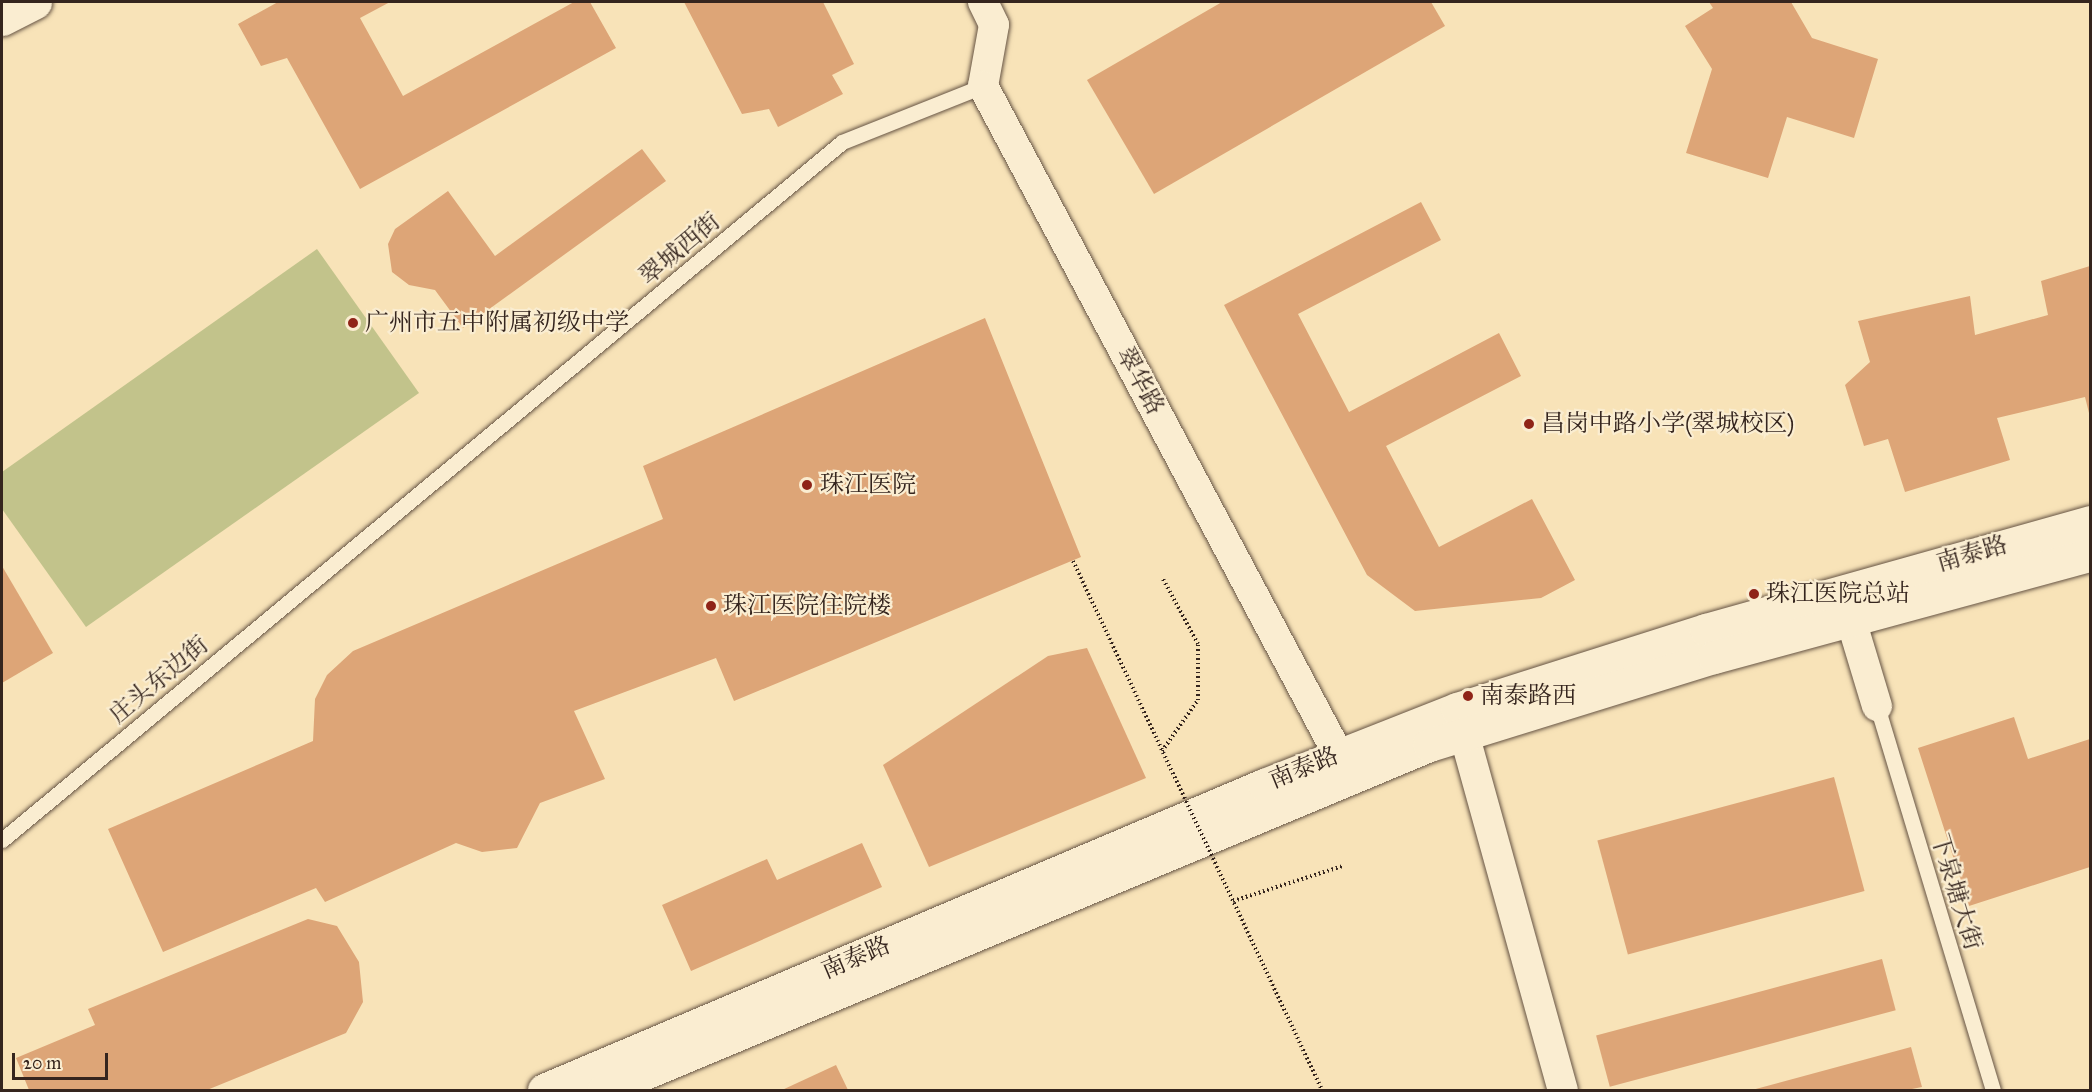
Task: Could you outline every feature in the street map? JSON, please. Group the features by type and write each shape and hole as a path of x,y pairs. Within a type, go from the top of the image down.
{"main road":[{"path":"2,20 35,2"},
{"name":"南泰路","path":"604,1090 1310,794 1461,721 1706,630 2091,522"},
{"name":"南泰路","path":"544,1090 1338,754 2091,555"}],"street":[{"path":"983,2 994,25 983,86"},
{"name":"翠华路","path":"983,86 1338,754"},
{"path":"1851,620 1877,706"},
{"path":"1461,721 1563,1090"}],"lane":[{"name":"翠城西街","path":"346,555 842,142 983,86"},
{"name":"庄头东边街","path":"2,840 346,555"},
{"name":"下泉塘大街","path":"1877,706 1993,1090"}],"path":[{"path":"1073,561 1322,1090"},
{"path":"1162,751 1198,700 1198,644 1163,579"},
{"path":"1233,902 1343,866"}],"green space":[{"path":"317,249 419,393 86,627 2,509 2,472"}],"building":[{"path":"278,2 390,2 360,18 403,96 574,2 590,2 616,48 360,189 287,58 261,66 238,24"},
{"path":"684,2 823,2 854,64 832,75 843,94 778,127 769,109 742,114"},
{"path":"1222,2 1431,2 1445,26 1154,194 1087,80"},
{"path":"1709,2 1791,2 1812,38 1878,59 1854,138 1787,117 1768,178 1686,153 1712,69 1685,26 1713,8"},
{"path":"642,149 666,181 463,328 435,290 409,285 392,272 388,244 395,229 448,191 495,256"},
{"path":"1421,202 1441,240 1298,314 1349,412 1499,333 1521,376 1386,446 1439,547 1532,499 1575,580 1541,598 1415,611 1367,575 1224,305"},
{"path":"2090,266 2090,417 2085,397 1997,418 2010,460 1905,492 1888,439 1864,446 1845,385 1870,362 1858,321 1970,296 1975,335 2048,315 2041,281"},
{"name":"珠江医院住院楼","path":"985,318 1081,557 734,701 716,658 574,711 605,779 540,803 517,848 482,852 456,843 325,902 316,888 163,952 108,829 313,741 315,699 327,675 353,651 663,519 643,466"},
{"path":"2,566 53,653 2,683"},
{"path":"1087,648 1146,778 929,867 883,765 1048,656"},
{"path":"2014,717 2028,759 2090,739 2090,867 1969,906 1918,748"},
{"path":"1834,777 1865,891 1628,954 1597,840"},
{"path":"862,843 882,887 691,971 662,905 767,859 777,880"},
{"path":"308,919 337,926 359,962 363,1002 346,1033 207,1090 29,1090 16,1058 95,1025 88,1009"},
{"path":"1882,959 1896,1010 1610,1087 1596,1036"},
{"path":"1911,1047 1922,1087 1907,1090 1752,1090"},
{"path":"836,1065 848,1090 782,1090"}],"place":[{"name":"广州市五中附属初级中学","path":"353,323"},
{"name":"昌岗中路小学(翠城校区)","path":"1529,424"},
{"name":"珠江医院","path":"807,485"},
{"name":"珠江医院总站","path":"1754,594"},
{"name":"珠江医院住院楼","path":"711,606"},
{"name":"南泰路西","path":"1468,696"}]}
